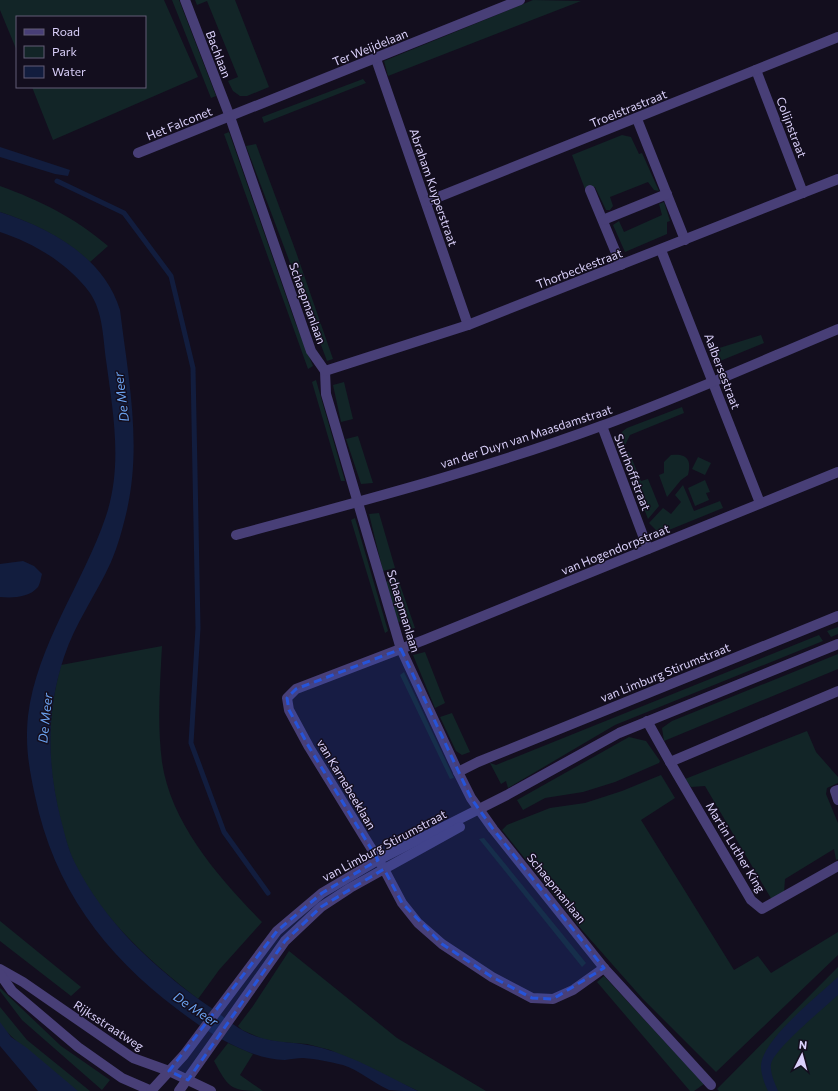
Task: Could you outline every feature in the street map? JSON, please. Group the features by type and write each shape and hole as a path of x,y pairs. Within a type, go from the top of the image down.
{"street":[{"name":"Bachlaan","path":"184,0 230,117"},
{"name":"Ter Weijdelaan","path":"230,117 520,0"},
{"name":"Troelstrastraat","path":"426,202 838,37"},
{"name":"Abraham Kuyperstraat","path":"376,58 468,325"},
{"name":"Colijnstraat","path":"756,70 803,193"},
{"name":"Het Falconet","path":"138,154 230,117"},
{"name":"Schaepmanlaan","path":"230,117 311,351 325,371 326,394 401,649 458,772 479,810 493,829 604,968 711,1084"},
{"path":"636,119 685,240"},
{"name":"Thorbeckestraat","path":"325,371 468,325 838,179"},
{"path":"590,190 621,265"},
{"path":"603,220 667,194"},
{"name":"Aalbersestraat","path":"661,250 760,503"},
{"name":"van der Duyn van Maasdamstraat","path":"236,535 358,502 536,449 602,426 838,329"},
{"name":"Suurhoffstraat","path":"602,426 648,549"},
{"name":"van Hogendorpstraat","path":"401,649 838,472"},
{"name":"van Limburg Stirumstraat","path":"458,772 478,762 838,616"},
{"name":"van Limburg Stirumstraat","path":"151,1091 201,1033 277,931 322,893 378,860 479,810 619,732 838,644"},
{"name":"van Karnebeeklaan","path":"401,649 296,689 287,698 289,710 309,747 384,870 402,903 418,923 442,944 492,977 532,998 553,999 573,990 604,968"},
{"path":"670,762 838,691"},
{"name":"Martin Luther King","path":"647,721 751,900 762,910 838,866"},
{"path":"838,790 835,791 838,800"},
{"name":"van Limburg Stirumstraat","path":"179,1091 216,1041 285,941 321,907 350,888 462,825 479,810"},
{"name":"Rijksstraatweg","path":"0,969 23,982 133,1058 169,1071 211,1091"},
{"path":"0,974 12,991 78,1047 122,1078 151,1091"}],"highlighted area":[{"path":"401,649 471,798 493,829 604,968 553,999 532,998 492,977 442,944 402,903 384,869 321,907 285,941 188,1080 169,1071 277,931 322,893 378,860 309,747 289,710 287,698 296,689"}],"green space":[{"path":"0,0 164,0 198,77 53,140 32,88 146,88 146,16 16,16 16,49 0,10"},
{"path":"172,0 179,0 216,96 211,98"},
{"path":"195,0 235,0 269,87 247,96 240,96 233,91 228,81 238,77 207,1 197,5"},
{"path":"533,0 581,1 388,76 384,61"},
{"path":"363,79 366,83 264,123 262,117"},
{"path":"229,132 295,322 313,366 308,369 224,134"},
{"path":"622,135 631,137 639,154 642,153 659,191 654,190 648,182 610,197 613,206 610,210 606,210 595,187 585,189 572,155"},
{"path":"256,144 296,252 333,359 327,361 246,146"},
{"path":"0,186 43,204 70,218 83,226 108,246 90,262 80,253 48,232 25,221 0,212"},
{"path":"664,202 670,221 667,222 667,234 625,252 613,225 619,221 624,232 662,215 659,204"},
{"path":"761,335 764,343 720,361 716,349"},
{"path":"316,380 345,481 341,481 312,382"},
{"path":"344,382 353,419 341,422 333,385"},
{"path":"682,407 684,413 630,435 625,445 620,447 620,436 627,428"},
{"path":"358,436 373,483 361,484 346,439"},
{"path":"629,452 641,481 648,479 659,506 648,519 623,454"},
{"path":"671,455 684,456 689,462 689,470 688,475 681,480 667,497 659,475 664,473 664,462"},
{"path":"698,457 711,463 705,475 692,469"},
{"path":"705,480 710,492 706,493 709,500 695,506 688,488"},
{"path":"683,485 694,511 720,501 723,508 664,532 658,532 649,523 663,508 671,514 681,502 675,495"},
{"path":"379,513 395,568 383,571 369,514"},
{"path":"355,518 388,631 385,633 351,520"},
{"path":"398,579 415,628 409,629 403,621 398,622 385,582"},
{"path":"838,627 838,634 831,637 827,631"},
{"path":"819,635 823,641 615,725 508,788 506,781 501,784 490,763 496,765"},
{"path":"162,646 159,704 160,747 167,785 175,807 199,849 230,887 262,922 219,970 198,999 160,968 122,931 90,890 77,869 68,847 62,827 52,778 50,729 54,697 61,665"},
{"path":"425,652 445,703 435,708 413,655"},
{"path":"838,654 838,669 664,741 662,728 672,721"},
{"path":"404,672 454,778 450,779 400,675"},
{"path":"452,713 470,752 462,755 456,751 440,717"},
{"path":"807,731 816,752 838,777 838,783 827,788 826,794 838,823 838,859 836,860 834,849 785,879 784,893 772,900 705,786 691,787 685,779"},
{"path":"629,737 646,741 660,761 659,763 615,782 583,792 545,798 523,810 517,800"},
{"path":"661,775 675,798 641,820 734,970 758,956 771,973 838,932 838,955 716,1072 642,998 582,930 502,830 507,825 550,808 585,803 622,791"},
{"path":"484,838 586,963 582,967 479,839"},
{"path":"0,921 81,987 71,996 0,941"},
{"path":"289,951 397,1038 486,1091 418,1091 330,1050 307,1044 263,1039 242,1030 238,1026"},
{"path":"838,967 838,1091 719,1091 717,1089"},
{"path":"604,976 704,1084 694,1091 690,1091 597,982"},
{"path":"0,988 61,1046 110,1080 102,1090 22,1020 0,991"},
{"path":"0,1007 27,1040 90,1091 77,1091 12,1037 0,1023"},
{"path":"228,1043 253,1054 240,1075 263,1091 237,1089 223,1078 214,1061"}],"water":[{"path":"0,147 70,170 68,176 55,174 0,157"},
{"name":"De Meer","path":"0,212 56,236 73,247 102,275 112,291 120,310 130,385 133,460 127,510 116,550 111,562 74,632 64,657 58,677 51,718 51,758 56,799 64,831 75,863 100,904 132,942 187,991 234,1025 244,1031 263,1038 322,1048 347,1056 418,1091 389,1090 355,1070 334,1063 303,1058 280,1060 260,1056 237,1047 210,1032 185,1015 151,988 105,941 86,916 69,889 55,860 44,829 31,776 27,747 28,716 33,690 41,664 106,516 114,477 114,419 102,325 98,308 94,300 90,293 72,273 50,256 38,248 0,232"},
{"path":"23,561 34,566 42,574 38,587 34,591 25,595 0,597 0,564"},
{"path":"838,977 838,995 790,1039 774,1057 771,1064 771,1071 778,1091 768,1091 763,1079 761,1067 763,1056 770,1044 792,1019"},
{"path":"0,1022 11,1037 27,1048 78,1091 38,1091 0,1046"}],"waterway":[{"path":"57,181 124,213 171,276 193,368 198,628 191,743 224,832 268,893"}]}
